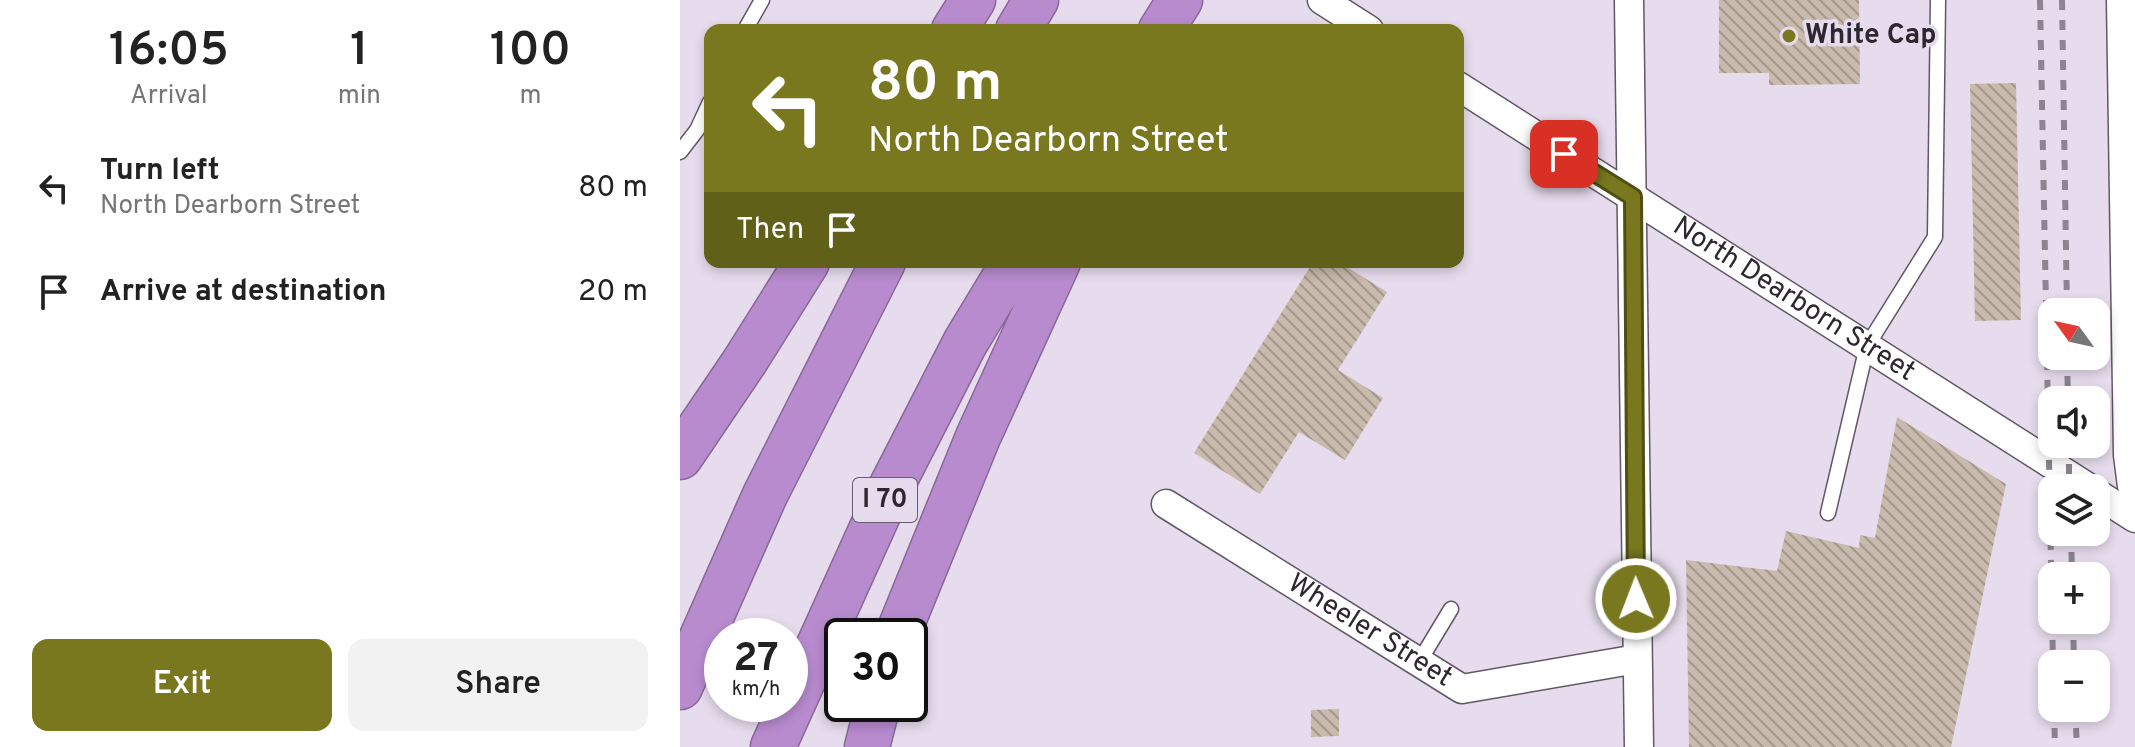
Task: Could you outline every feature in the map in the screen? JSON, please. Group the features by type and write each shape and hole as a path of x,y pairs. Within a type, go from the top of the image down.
{"highway":[{"path":"958,24 973,0"},
{"path":"1022,24 1036,0"},
{"path":"680,457 803,268"},
{"path":"680,687 765,495 880,268"},
{"name":"I 70","path":"773,747 886,497 965,343 1010,268"},
{"path":"904,618 978,437 1055,268"},
{"path":"867,747 873,722"}],"street":[{"path":"1322,0 1360,24"},
{"path":"1629,0 1639,747"},
{"path":"2124,0 2131,455 2135,486"},
{"name":"North Dearborn Street","path":"1464,90 2067,474"},
{"path":"2110,502 2135,518"},
{"name":"Wheeler Street","path":"1166,504 1462,689 1637,659"}],"lane":[{"path":"748,24 762,0"},
{"path":"1828,513 1867,346 1935,237 1938,0"},
{"path":"680,152 704,115"},
{"path":"1419,662 1451,609"}],"building":[{"name":"White Cap","path":"1719,0 1859,0 1860,84 1769,85 1769,73 1719,73"},
{"path":"2016,83 2021,320 1975,321 1970,84"},
{"path":"1309,268 1349,268 1387,292 1338,370 1383,398 1345,460 1299,432 1260,494 1194,453"},
{"path":"1897,417 2006,484 1951,747 1689,747 1686,560 1777,571 1786,531 1859,548 1860,535 1875,538"},
{"path":"1339,709 1339,736 1311,737 1311,710"}],"railway":[{"path":"2040,0 2053,650"},
{"path":"2062,0 2067,298"},
{"path":"2067,370 2068,386"},
{"path":"2069,458 2069,474"},
{"path":"2071,546 2072,562"},
{"path":"2073,634 2074,650"},
{"path":"2054,722 2055,747"},
{"path":"2076,722 2077,747"}],"place":[{"name":"White Cap","path":"1789,36"}],"route":[{"path":"1564,154 1633,197 1636,599"}]}
